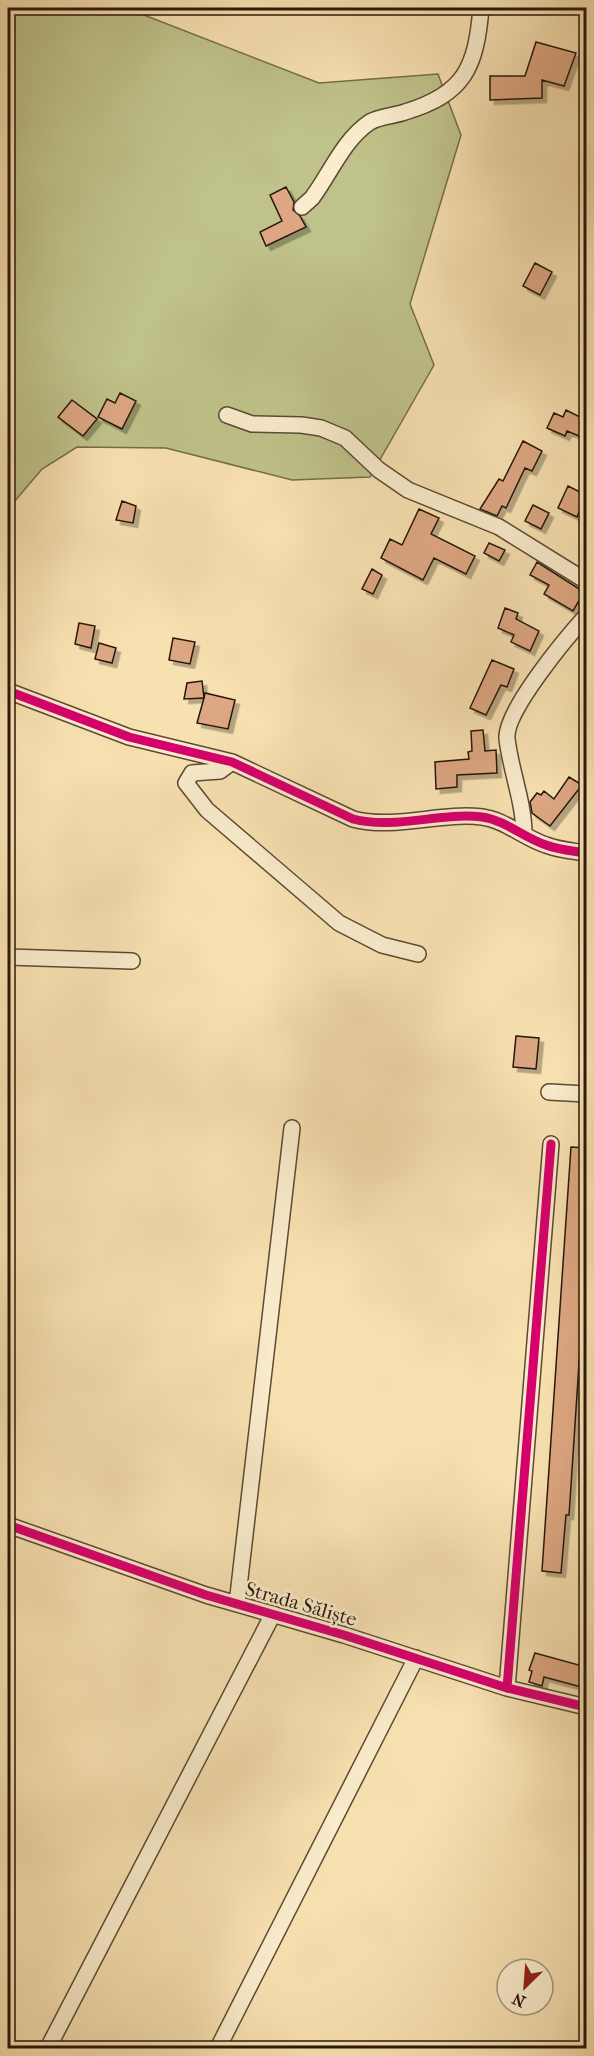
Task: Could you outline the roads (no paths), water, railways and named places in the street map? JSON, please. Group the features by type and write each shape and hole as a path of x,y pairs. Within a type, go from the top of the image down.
{"street":[{"path":"302,207 312,198 358,132 372,121 432,103 447,95 467,70 477,47 481,8"},
{"path":"227,415 252,424 301,425 321,428 345,438 380,470 408,490 499,527 586,581"},
{"path":"524,835 524,813 507,736 511,718 563,642 586,615"},
{"path":"8,691 129,737 232,762 342,814 366,822 484,817 557,849 586,853"},
{"path":"232,762 220,771 192,772 188,777 186,783 207,810 339,923 382,945 418,954"},
{"path":"8,957 132,960"},
{"path":"549,1092 586,1094"},
{"name":"Strada Săliște","path":"237,1604 292,1128"},
{"path":"507,1688 551,1144"},
{"name":"Strada Săliște","path":"8,1525 147,1576 507,1688 586,1707"},
{"path":"48,2049 273,1614"},
{"path":"218,2049 416,1658"}]}
